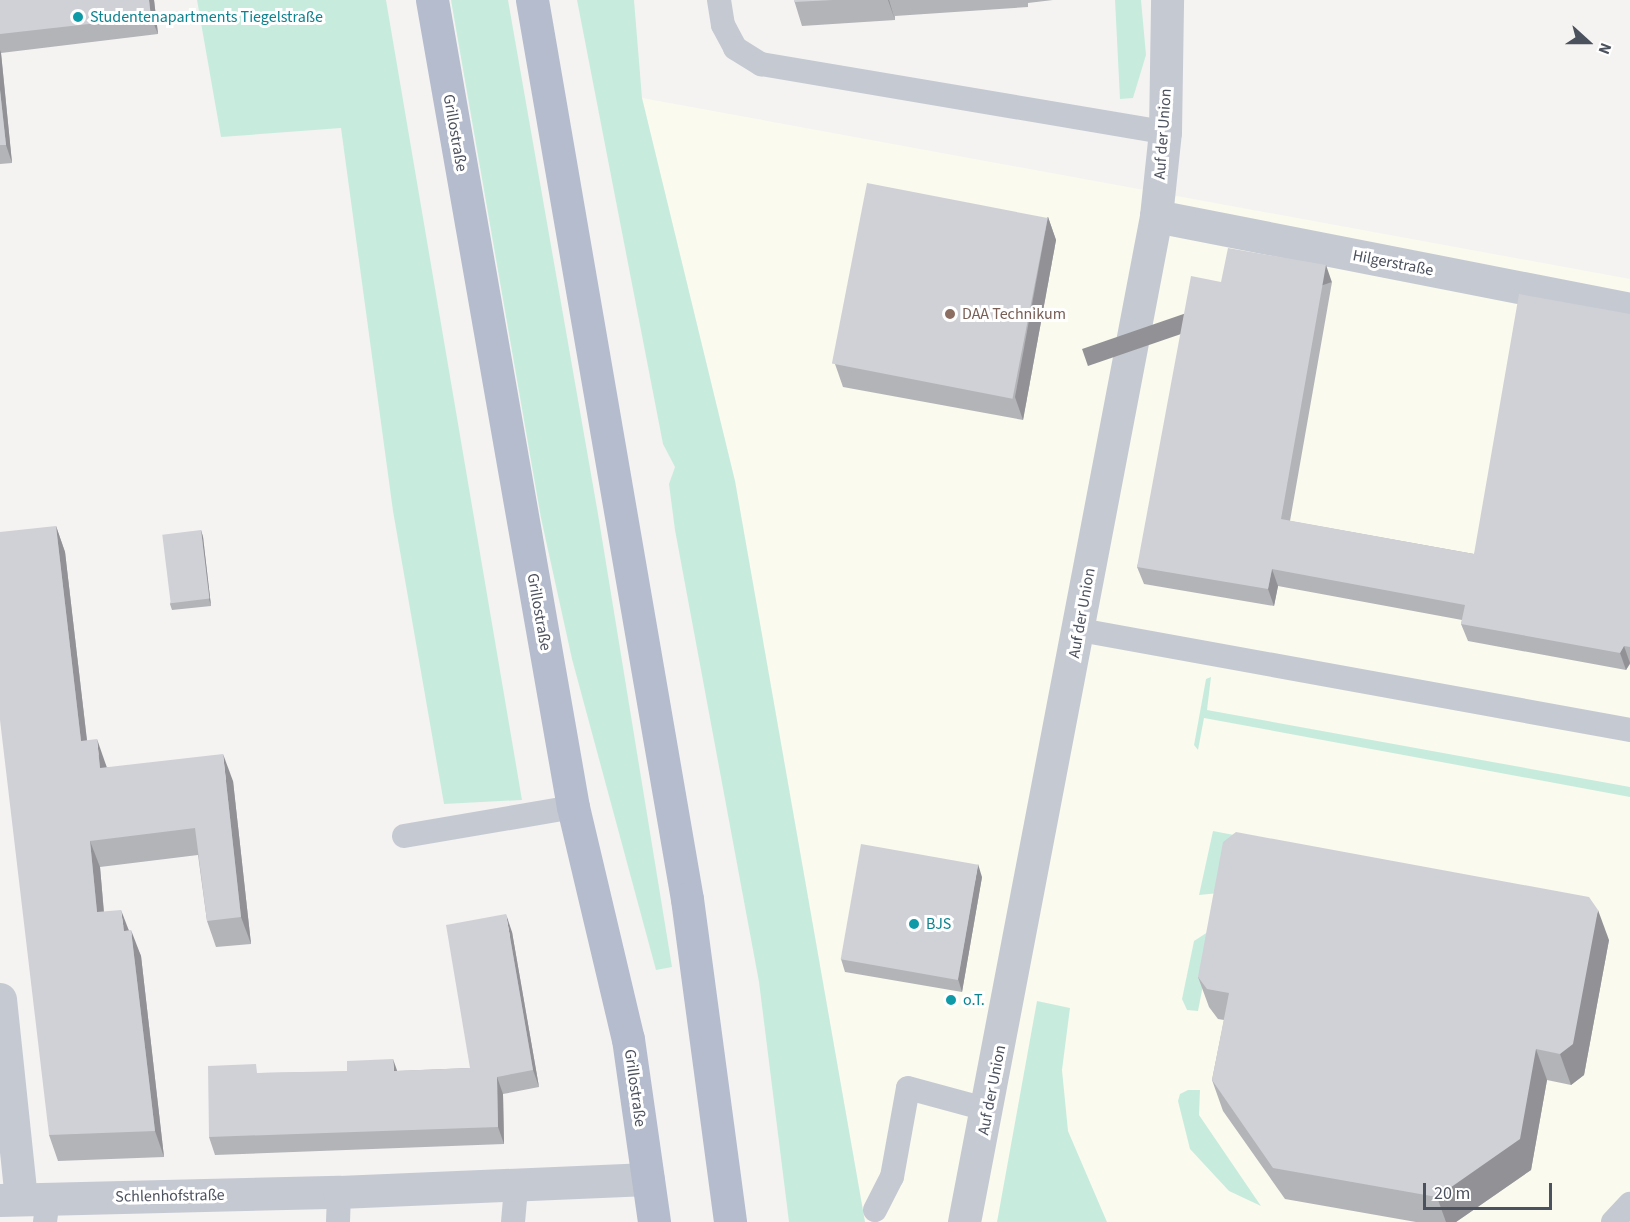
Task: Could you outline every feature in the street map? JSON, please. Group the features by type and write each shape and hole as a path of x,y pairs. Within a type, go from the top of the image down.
{"main road":[{"name":"Grillostraße","path":"432,0 573,807 628,1039 654,1222"},
{"path":"532,0 687,899 730,1222"}],"street":[{"name":"Auf der Union","path":"964,1222 989,1110 1156,216 1165,132 1167,0"},
{"name":"Hilgerstraße","path":"1156,216 1630,309"},
{"path":"0,999 28,1204"},
{"name":"Schlenhofstraße","path":"28,1204 338,1207 516,1186 648,1179"}],"lane":[{"path":"719,0 723,25 735,48 761,64 1165,132"},
{"path":"1080,630 1630,730"},
{"path":"404,836 573,807"},
{"path":"875,1210 892,1177 908,1088 989,1110"},
{"path":"513,1222 516,1186"},
{"path":"1613,1222 1630,1204"}],"shaded area":[{"path":"642,98 1630,279 1630,1222 865,1222 735,481"}],"green space":[{"path":"197,0 386,0 522,800 444,804 393,511 341,128 221,137"},
{"path":"451,0 508,0 598,514 672,967 656,970 572,659 541,518"},
{"path":"577,0 634,0 642,98 735,481 865,1222 789,1222 759,982 675,530 669,484 675,467 663,444"},
{"path":"1115,0 1141,0 1146,55 1133,98 1120,99"},
{"path":"1211,677 1207,710 1630,787 1630,797 1204,718 1198,750 1194,745 1206,679"},
{"path":"1213,831 1296,847 1219,893 1199,895"},
{"path":"1214,928 1198,1011 1187,1010 1182,999 1194,941"},
{"path":"1037,1001 1070,1008 1062,1070 1068,1131 1107,1222 997,1222"},
{"path":"1188,1090 1200,1090 1199,1115 1261,1206 1229,1191 1190,1149 1178,1101 1180,1094"}],"building":[{"path":"0,0 149,0 151,17 0,34"},
{"path":"794,0 833,0 794,2"},
{"path":"0,90 6,145 0,145"},
{"name":"DAA Technikum","path":"867,183 1048,218 1013,399 832,364"},
{"path":"1228,248 1326,265 1281,519 1474,554 1519,294 1630,314 1630,647 1624,646 1620,653 1461,624 1465,605 1272,569 1268,589 1137,567 1191,276 1221,282"},
{"path":"56,526 81,741 97,739 100,768 223,754 241,917 207,921 195,828 90,841 97,912 121,910 124,931 131,930 155,1131 49,1135 0,720 0,532"},
{"path":"201,530 209,598 171,603 162,535"},
{"path":"1236,832 1589,897 1598,910 1573,1044 1560,1054 1536,1049 1520,1139 1437,1197 1273,1168 1212,1080 1229,993 1207,989 1198,977 1223,842"},
{"name":"BJS","path":"861,844 978,865 958,980 841,959"},
{"path":"506,914 533,1070 497,1077 498,1127 209,1137 208,1066 256,1064 257,1073 347,1071 347,1061 393,1059 394,1071 470,1068 446,925"}],"place":[{"name":"Studentenapartments Tiegelstraße","path":"78,17"},
{"name":"DAA Technikum","path":"950,314"},
{"name":"BJS","path":"914,924"},
{"name":"o.T.","path":"951,1000"}]}
